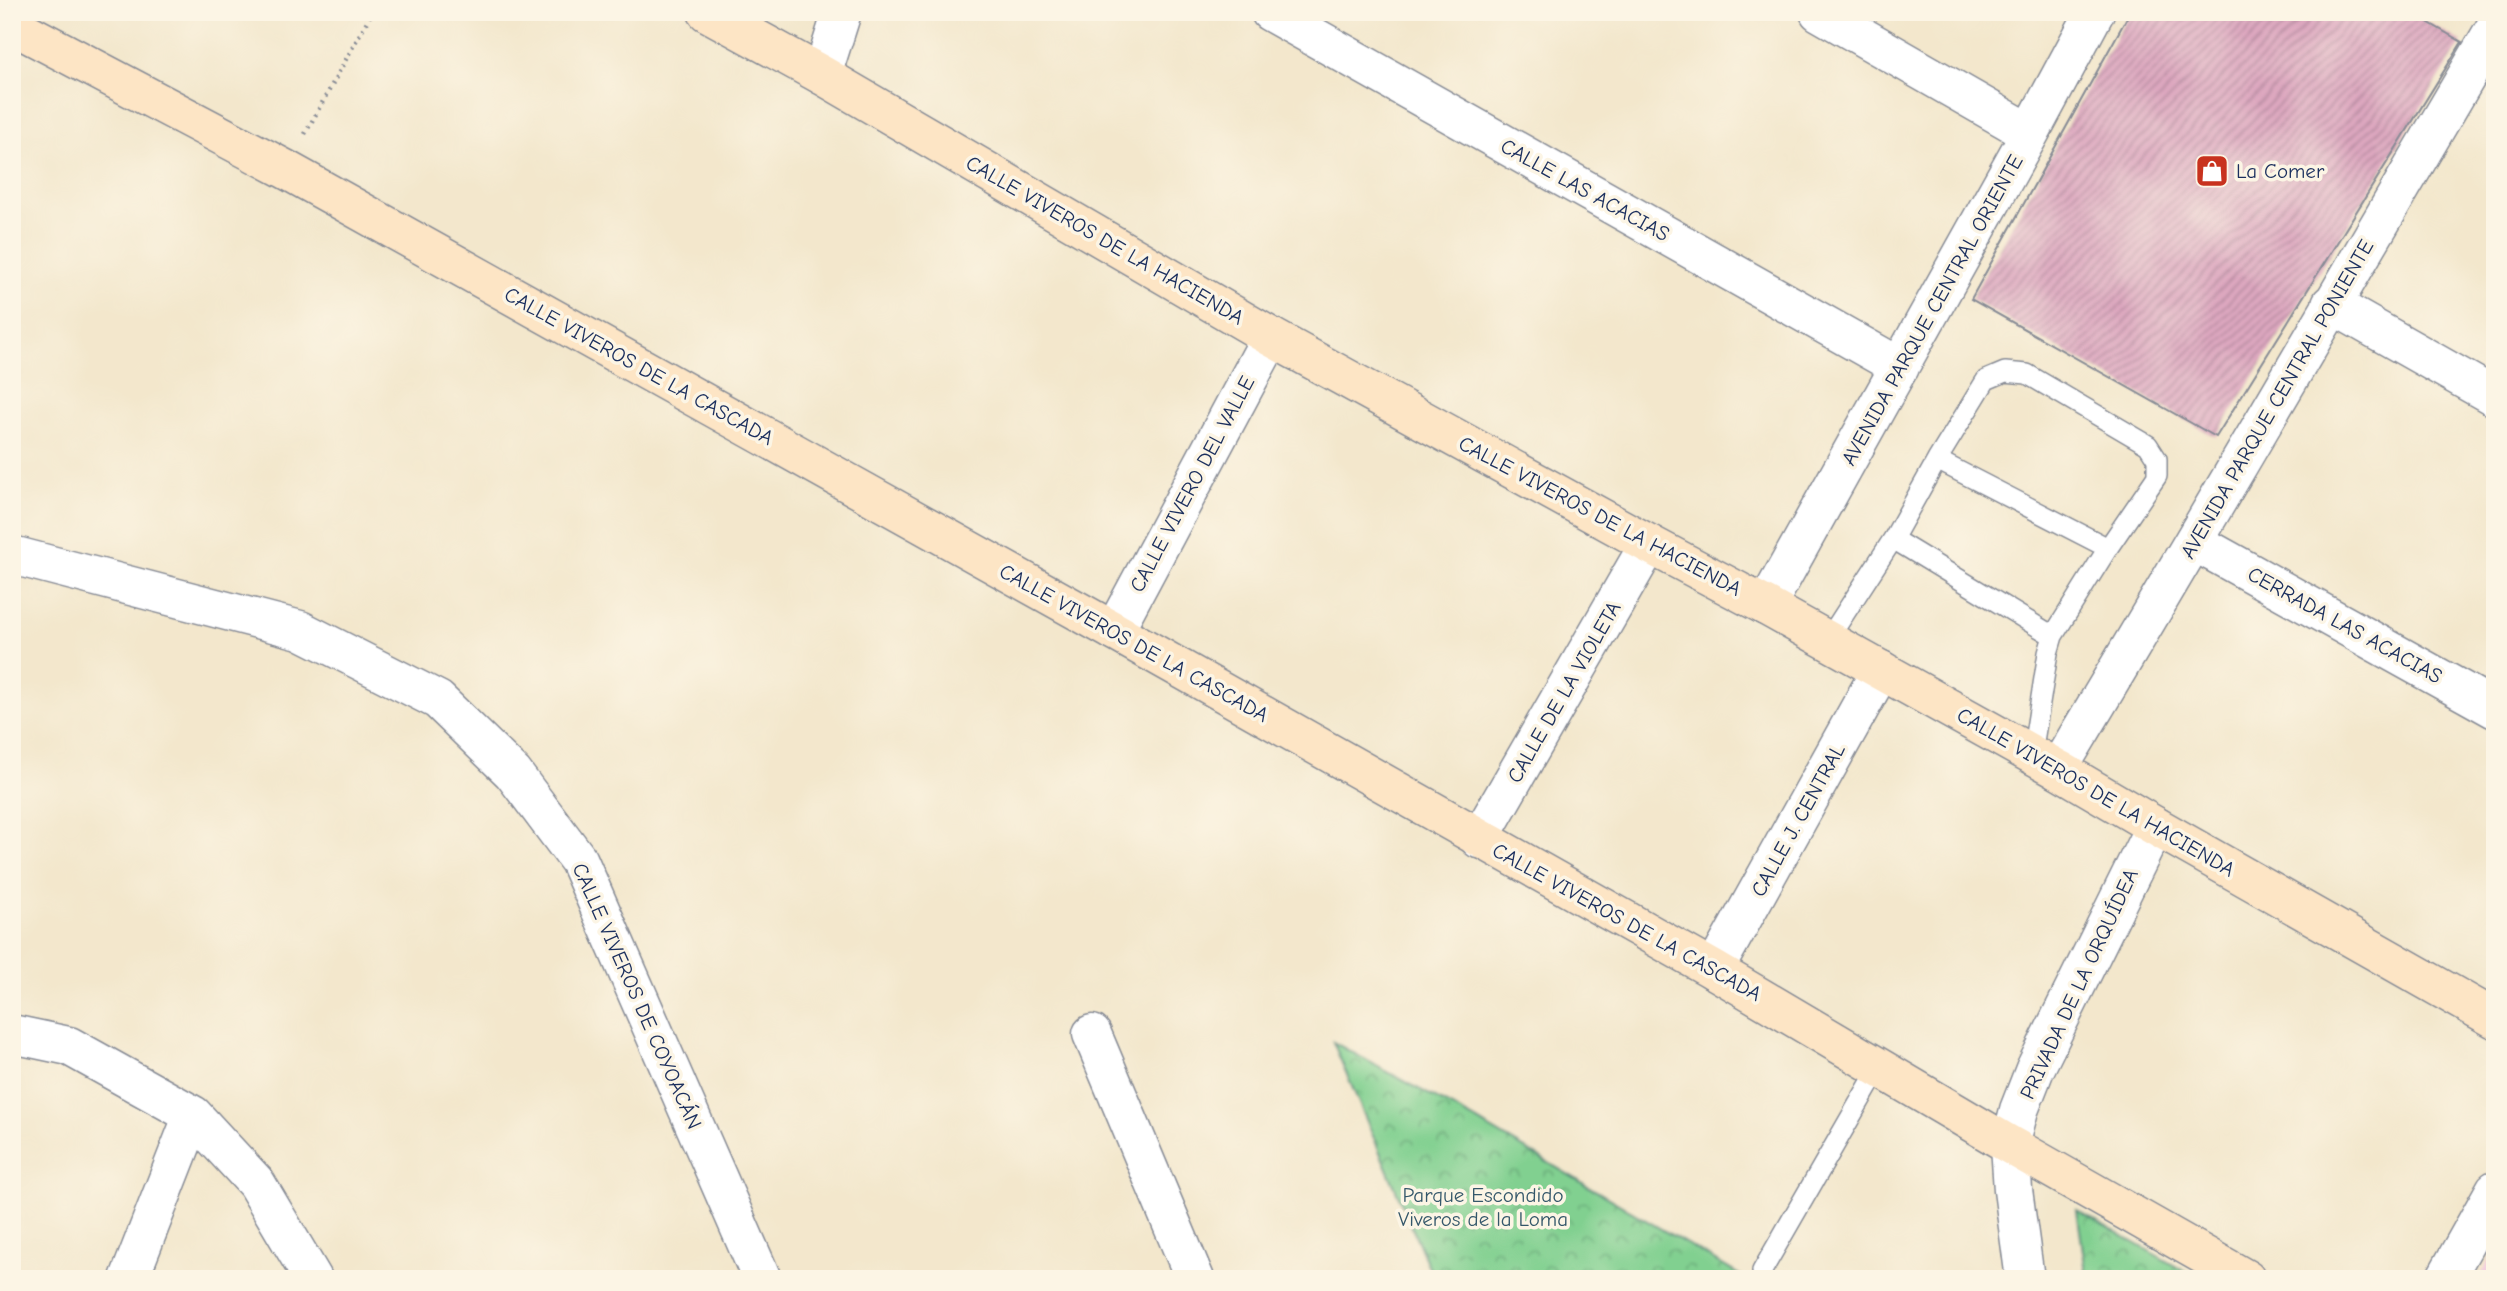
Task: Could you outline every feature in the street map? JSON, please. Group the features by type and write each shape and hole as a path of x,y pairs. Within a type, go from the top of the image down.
{"street":[{"name":"CALLE VIVEROS DE LA HACIENDA","path":"707,12 822,75 1270,337 2045,761 2495,1019"},
{"path":"822,75 842,12"},
{"name":"CALLE LAS ACACIAS","path":"1270,12 1900,367"},
{"path":"1819,12 2031,133"},
{"name":"AVENIDA PARQUE CENTRAL ORIENTE","path":"1766,606 2031,133 2095,12"},
{"name":"CALLE VIVEROS DE LA CASCADA","path":"12,24 285,169 1114,631 1714,970 2246,1279"},
{"name":"AVENIDA PARQUE CENTRAL PONIENTE","path":"2045,761 2195,542 2331,304 2495,28"},
{"path":"2331,304 2495,397"},
{"name":"CALLE VIVERO DEL VALLE","path":"1114,631 1270,337"},
{"name":"CERRADA LAS ACACIAS","path":"2195,542 2495,709"},
{"name":"CALLE DE LA VIOLETA","path":"1479,839 1649,544"},
{"name":"CALLE VIVEROS DE COYOACÁN","path":"12,555 300,630 438,700 513,773 579,861 762,1279"},
{"name":"CALLE J. CENTRAL","path":"1714,970 1881,670"},
{"name":"PRIVADA DE LA ORQUÍDEA","path":"2025,1279 2010,1144 2019,1110 2035,1069 2155,826"},
{"path":"12,1034 69,1046 193,1115 256,1183 313,1279"},
{"path":"1091,1034 1195,1279"},
{"path":"129,1279 193,1115"},
{"path":"2445,1279 2495,1190"}],"lane":[{"path":"1827,641 1893,539 1986,380 2005,372 2027,374 2148,445 2157,459 2157,476 2053,636 2048,653 2045,761"},
{"path":"1937,460 2108,548"},
{"path":"1893,539 2053,636"},
{"path":"1762,1271 1879,1068"}],"path":[{"path":"285,169 372,12"}],"shaded area":[{"path":"2495,1249 2495,1279 2478,1279"}],"green space":[{"name":"Parque Escondido Viveros de la Loma","path":"1333,1042 1474,1119 1746,1279 1434,1279"},
{"path":"2077,1210 2198,1279 2087,1279"}],"building":[{"name":"La Comer","path":"2130,12 2410,12 2462,42 2216,437 1971,299"}],"place":[{"name":"La Comer","path":"2212,171"}]}
